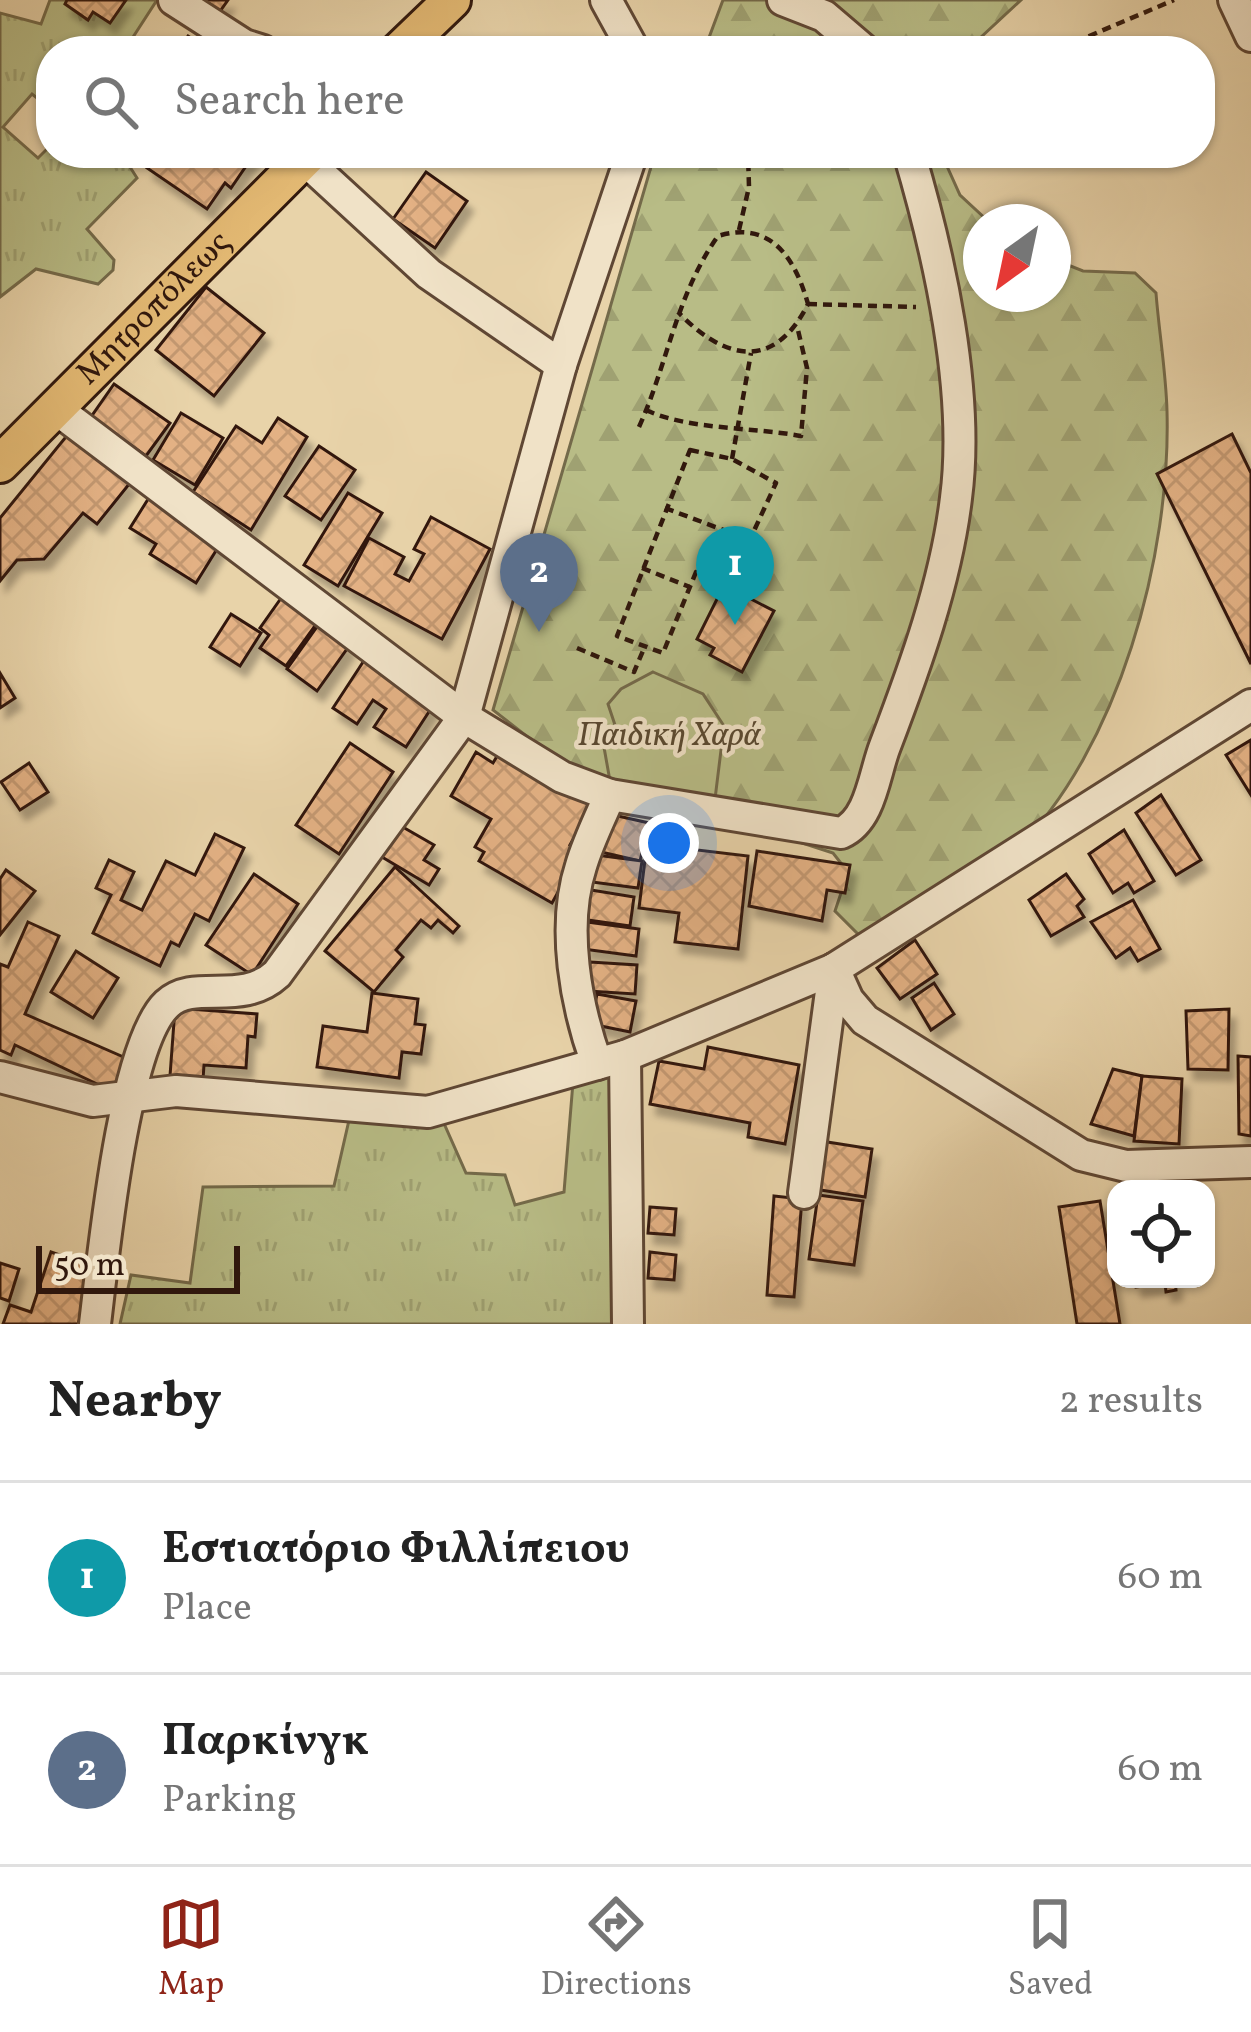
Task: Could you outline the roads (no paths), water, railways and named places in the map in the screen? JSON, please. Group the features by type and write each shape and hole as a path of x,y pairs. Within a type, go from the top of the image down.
{"main road":[{"path":"415,36 452,0"},
{"name":"Μητροπόλεως","path":"2,457 295,168"}],"street":[{"path":"174,0 230,36"},
{"path":"606,0 626,36"},
{"path":"784,0 824,16 847,36"},
{"path":"1234,0 1251,35"},
{"path":"319,168 429,274 561,365"},
{"path":"95,1324 126,1100 166,1004 185,994 251,992 277,974 464,717 561,365 627,168"},
{"path":"55,408 464,717 562,777 610,795 833,836 856,824 928,618 957,495 940,257 913,168"},
{"path":"0,1077 93,1101 176,1091 428,1112 611,1060 834,969 1251,705"},
{"path":"610,795 579,870 573,943 581,1020 611,1060 628,1324"},
{"path":"834,969 848,1000 866,1020 1081,1155 1126,1166 1251,1162"},
{"path":"804,1193 834,969"}],"place":[{"name":"Εστιατόριο Φιλλίπειου","path":"735,625"},
{"name":"Παρκίνγκ","path":"539,632"}],"park label":[{"name":"Παιδική Χαρά","path":"669,737"}]}
